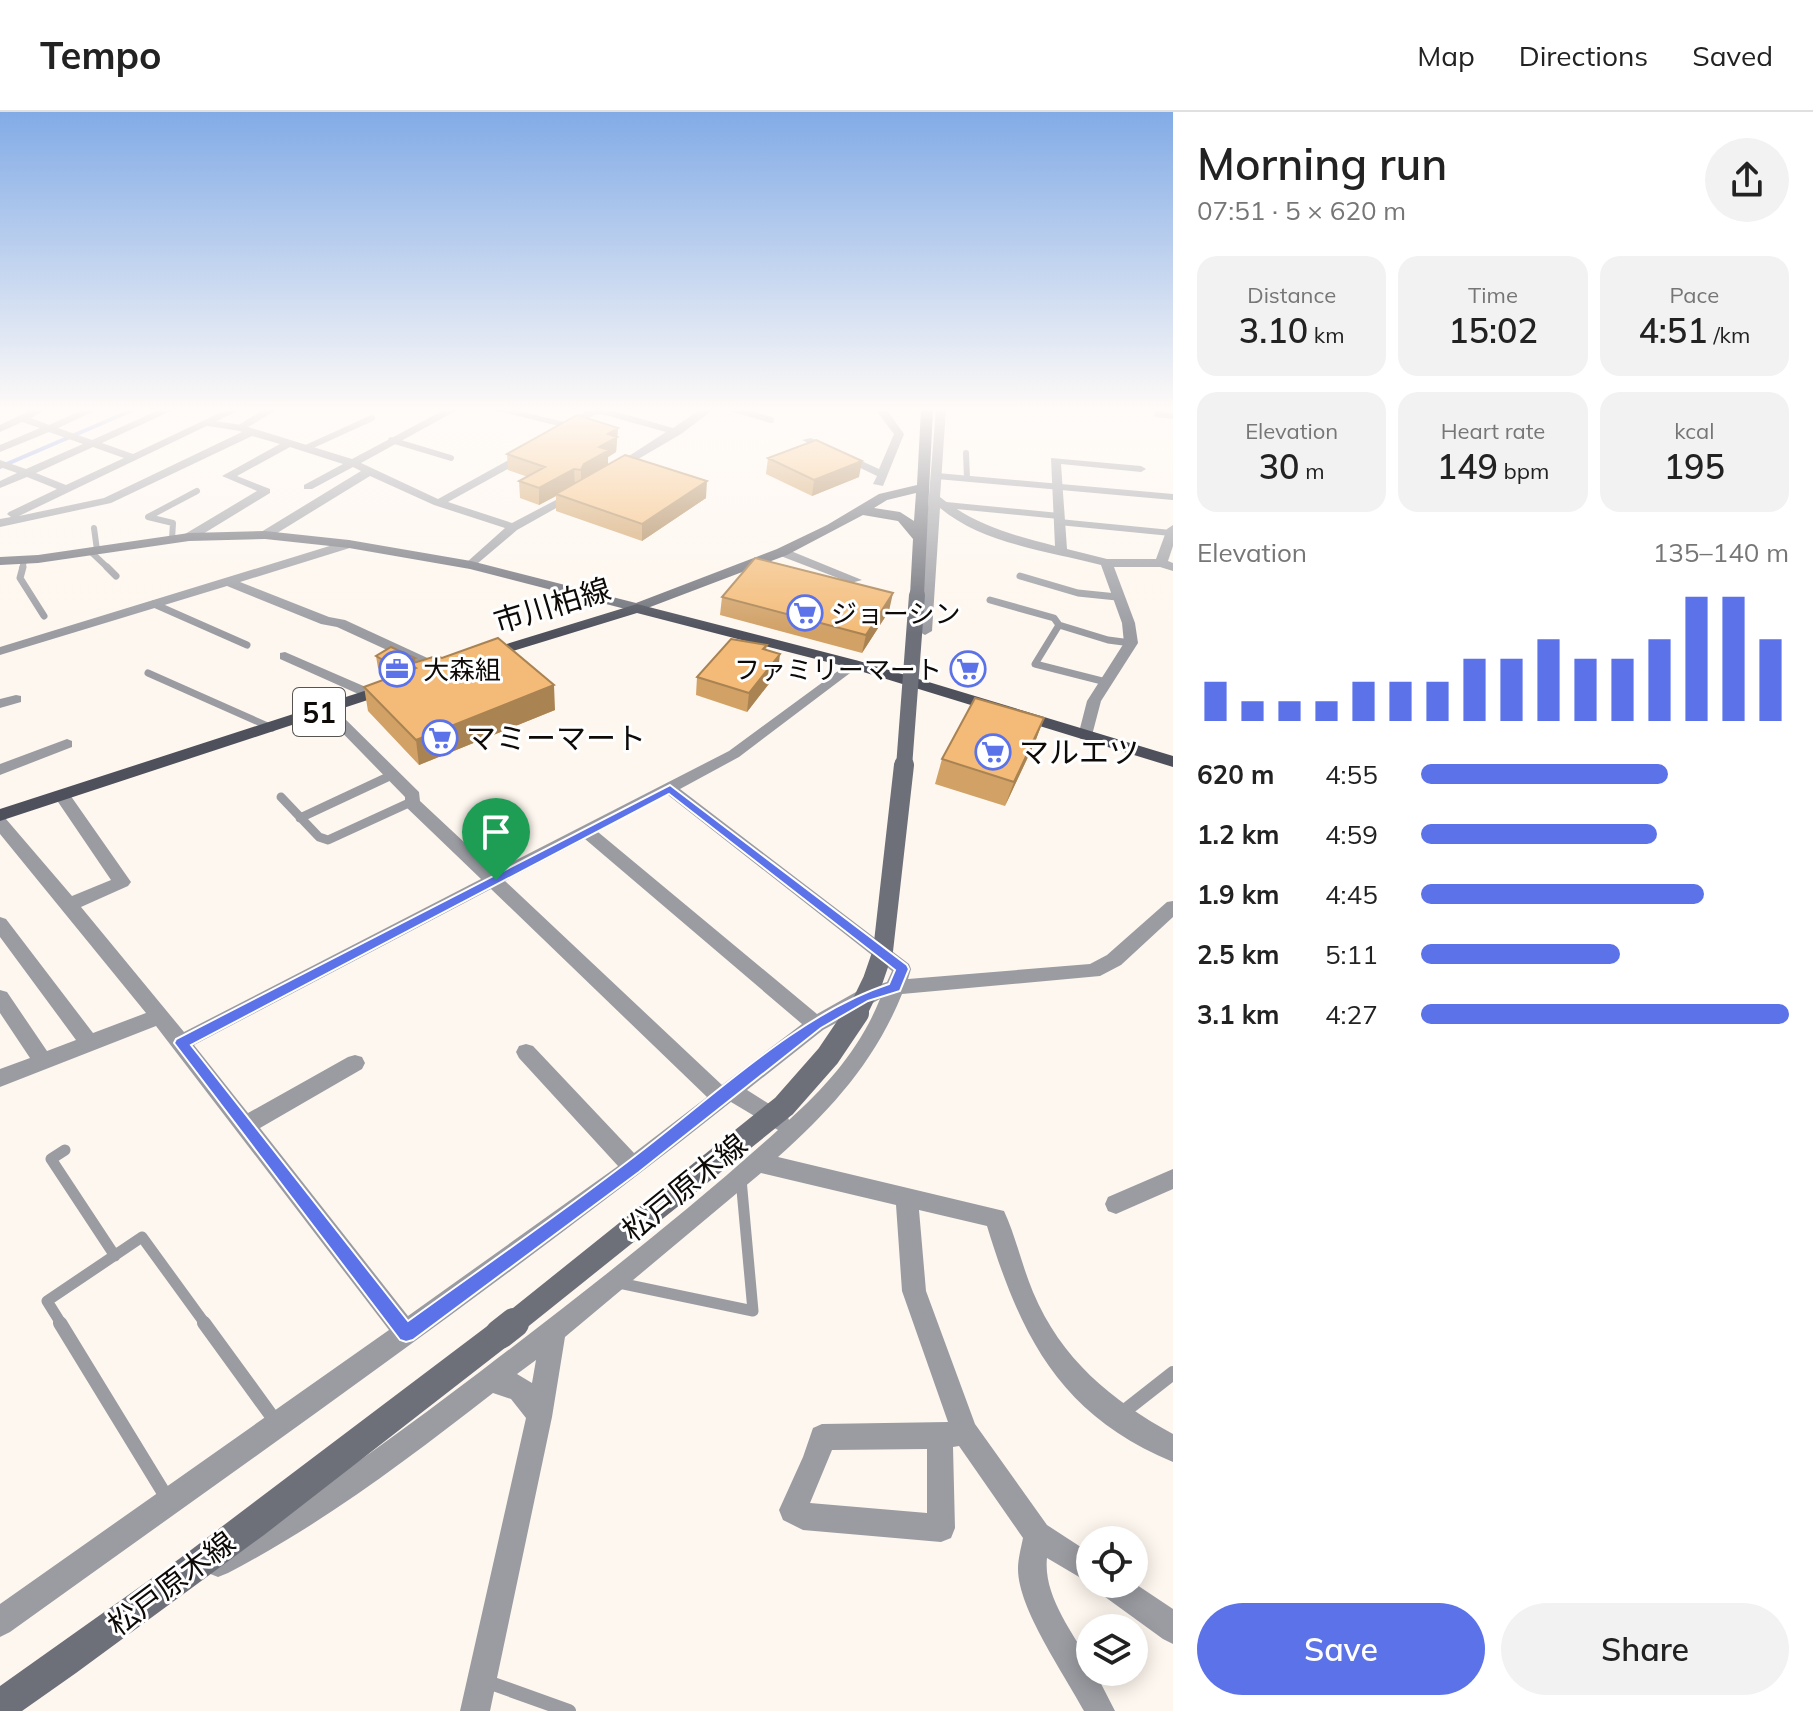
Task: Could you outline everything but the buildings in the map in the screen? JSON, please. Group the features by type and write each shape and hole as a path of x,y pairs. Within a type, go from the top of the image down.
{"main road":[{"name":"松戸原木線","path":"0,1706 156,1594 500,1334 784,1106 826,1062 854,1017 881,959 897,845 905,709 917,595 921,484"},
{"path":"0,561 24,561 189,537 265,535 349,544 471,565 637,608 669,593 782,552 883,497 921,488"},
{"path":"860,511 901,517 916,528 920,539"},
{"name":"市川柏線","path":"0,815 637,608 853,664 1173,762"}],"street":[{"path":"54,484 67,489"},
{"path":"3,518 79,484"},
{"path":"3,518 107,501 141,484"},
{"path":"189,537 266,491 247,484"},
{"path":"308,487 314,484"},
{"path":"265,535 349,484"},
{"path":"394,484 438,503 513,527"},
{"path":"438,503 471,484"},
{"path":"925,631 941,502 938,484"},
{"path":"1056,484 1061,551"},
{"path":"471,565 513,527 580,490"},
{"path":"941,502 969,523 998,535 1107,563 1167,565 1172,531"},
{"path":"0,651 349,544"},
{"path":"782,552 856,580"},
{"path":"1086,736 1094,701 1131,643 1129,623 1107,563"},
{"path":"227,581 326,621 340,623 457,665"},
{"path":"285,656 370,694"},
{"path":"181,1043 734,754 853,664"},
{"path":"0,704 16,699"},
{"path":"327,709 413,796 411,802 726,1095 794,1130"},
{"path":"0,770 67,744"},
{"path":"156,1594 276,1535 352,1485 553,1333 794,1130 856,1062 889,1005 902,969 670,789"},
{"path":"62,796 122,882 71,904"},
{"path":"0,823 71,904 406,1333"},
{"path":"587,832 816,1024"},
{"path":"0,1622 633,1167 816,1024 863,997 895,987 1093,971 1114,960 1173,907"},
{"path":"0,924 89,1043"},
{"path":"0,997 43,1061"},
{"path":"0,1078 160,1016"},
{"path":"526,1052 633,1167"},
{"path":"244,1126 355,1063"},
{"path":"748,1169 996,1218 1019,1291 1041,1337 1072,1382 1117,1418 1173,1449"},
{"path":"1116,1204 1173,1179"},
{"path":"907,1198 914,1291 952,1434 941,1528 803,1516 793,1510 816,1460 822,1437 952,1434"},
{"path":"475,1711 539,1417 553,1333"},
{"path":"490,1380 513,1383 524,1391 539,1417"},
{"path":"952,1434 1037,1535 1076,1561"},
{"path":"1037,1535 1032,1573 1043,1602 1100,1711"},
{"path":"1132,1598 1173,1629"}],"lane":[{"path":"1023,484 1173,497"},
{"path":"172,539 173,523 148,517 197,491"},
{"path":"941,502 1172,531"},
{"path":"94,528 94,551 116,576"},
{"path":"24,561 20,578 44,616"},
{"path":"1020,576 1078,593 1117,597"},
{"path":"990,600 1054,618 1059,625 1108,640 1131,643"},
{"path":"154,604 247,645"},
{"path":"1059,625 1035,664 1106,682"},
{"path":"148,673 272,728"},
{"path":"300,818 392,775"},
{"path":"281,797 319,837 328,840 411,802"},
{"path":"65,1150 51,1159 115,1256"},
{"path":"614,1282 753,1311 748,1169"},
{"path":"169,1501 47,1301 142,1237 278,1425"},
{"path":"1117,1418 1173,1373"},
{"path":"482,1680 569,1711"}],"place":[{"name":"ジョーシン","path":"805,613"},
{"name":"大森組","path":"397,669"},
{"name":"ファミリーマート","path":"968,669"},
{"name":"マミーマート","path":"440,738"},
{"name":"マルエツ","path":"993,752"}],"route":[{"path":"670,789 861,934 902,969 895,987 863,997 816,1024 633,1167 406,1333 181,1043 496,880 670,789"}]}
